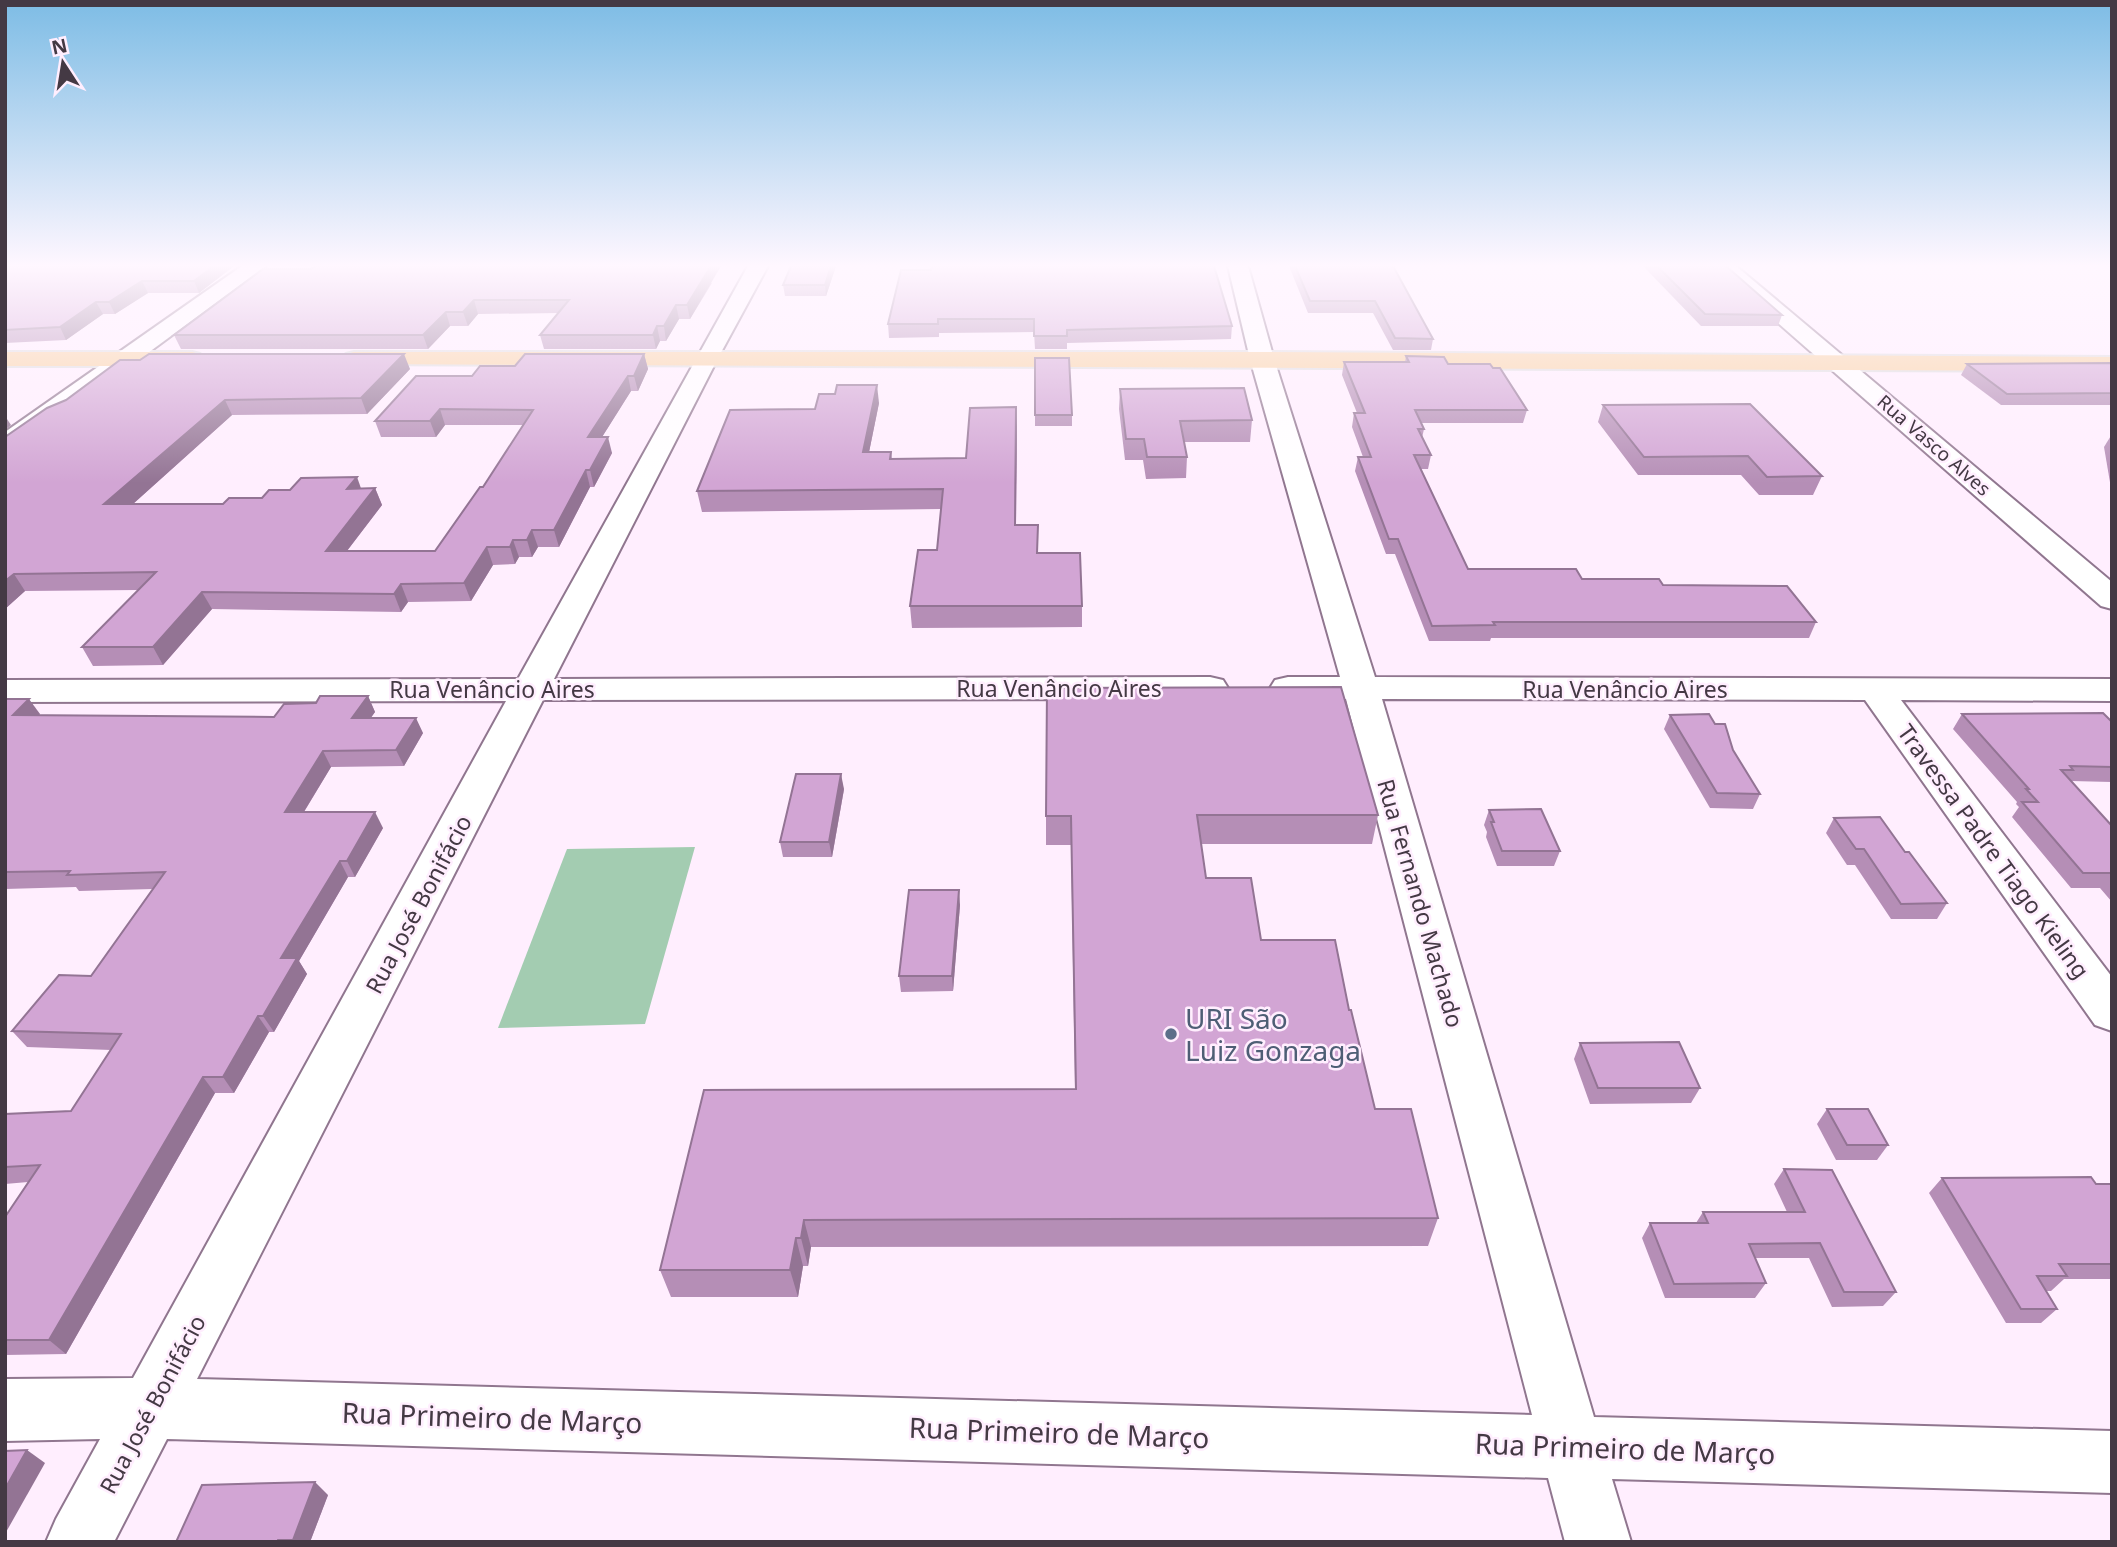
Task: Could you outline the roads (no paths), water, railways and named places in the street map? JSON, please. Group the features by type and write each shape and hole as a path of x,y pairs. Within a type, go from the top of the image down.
{"main road":[{"path":"5,359 220,359"},
{"path":"331,359 1262,359 2112,364"}],"street":[{"path":"5,444 154,338"},
{"name":"Rua José Bonifácio","path":"79,1542 717,338"},
{"name":"Rua Fernando Machado","path":"1257,338 1361,688 1598,1542"},
{"name":"Rua Vasco Alves","path":"1809,338 2112,599"},
{"name":"Rua Venâncio Aires","path":"5,691 533,688 2112,690"},
{"name":"Travessa Padre Tiago Kieling","path":"1875,691 2112,1012"},
{"name":"Rua Primeiro de Março","path":"5,1410 150,1408 2112,1462"}],"place":[{"name":"URI São Luiz Gonzaga","path":"1171,1034"}]}
